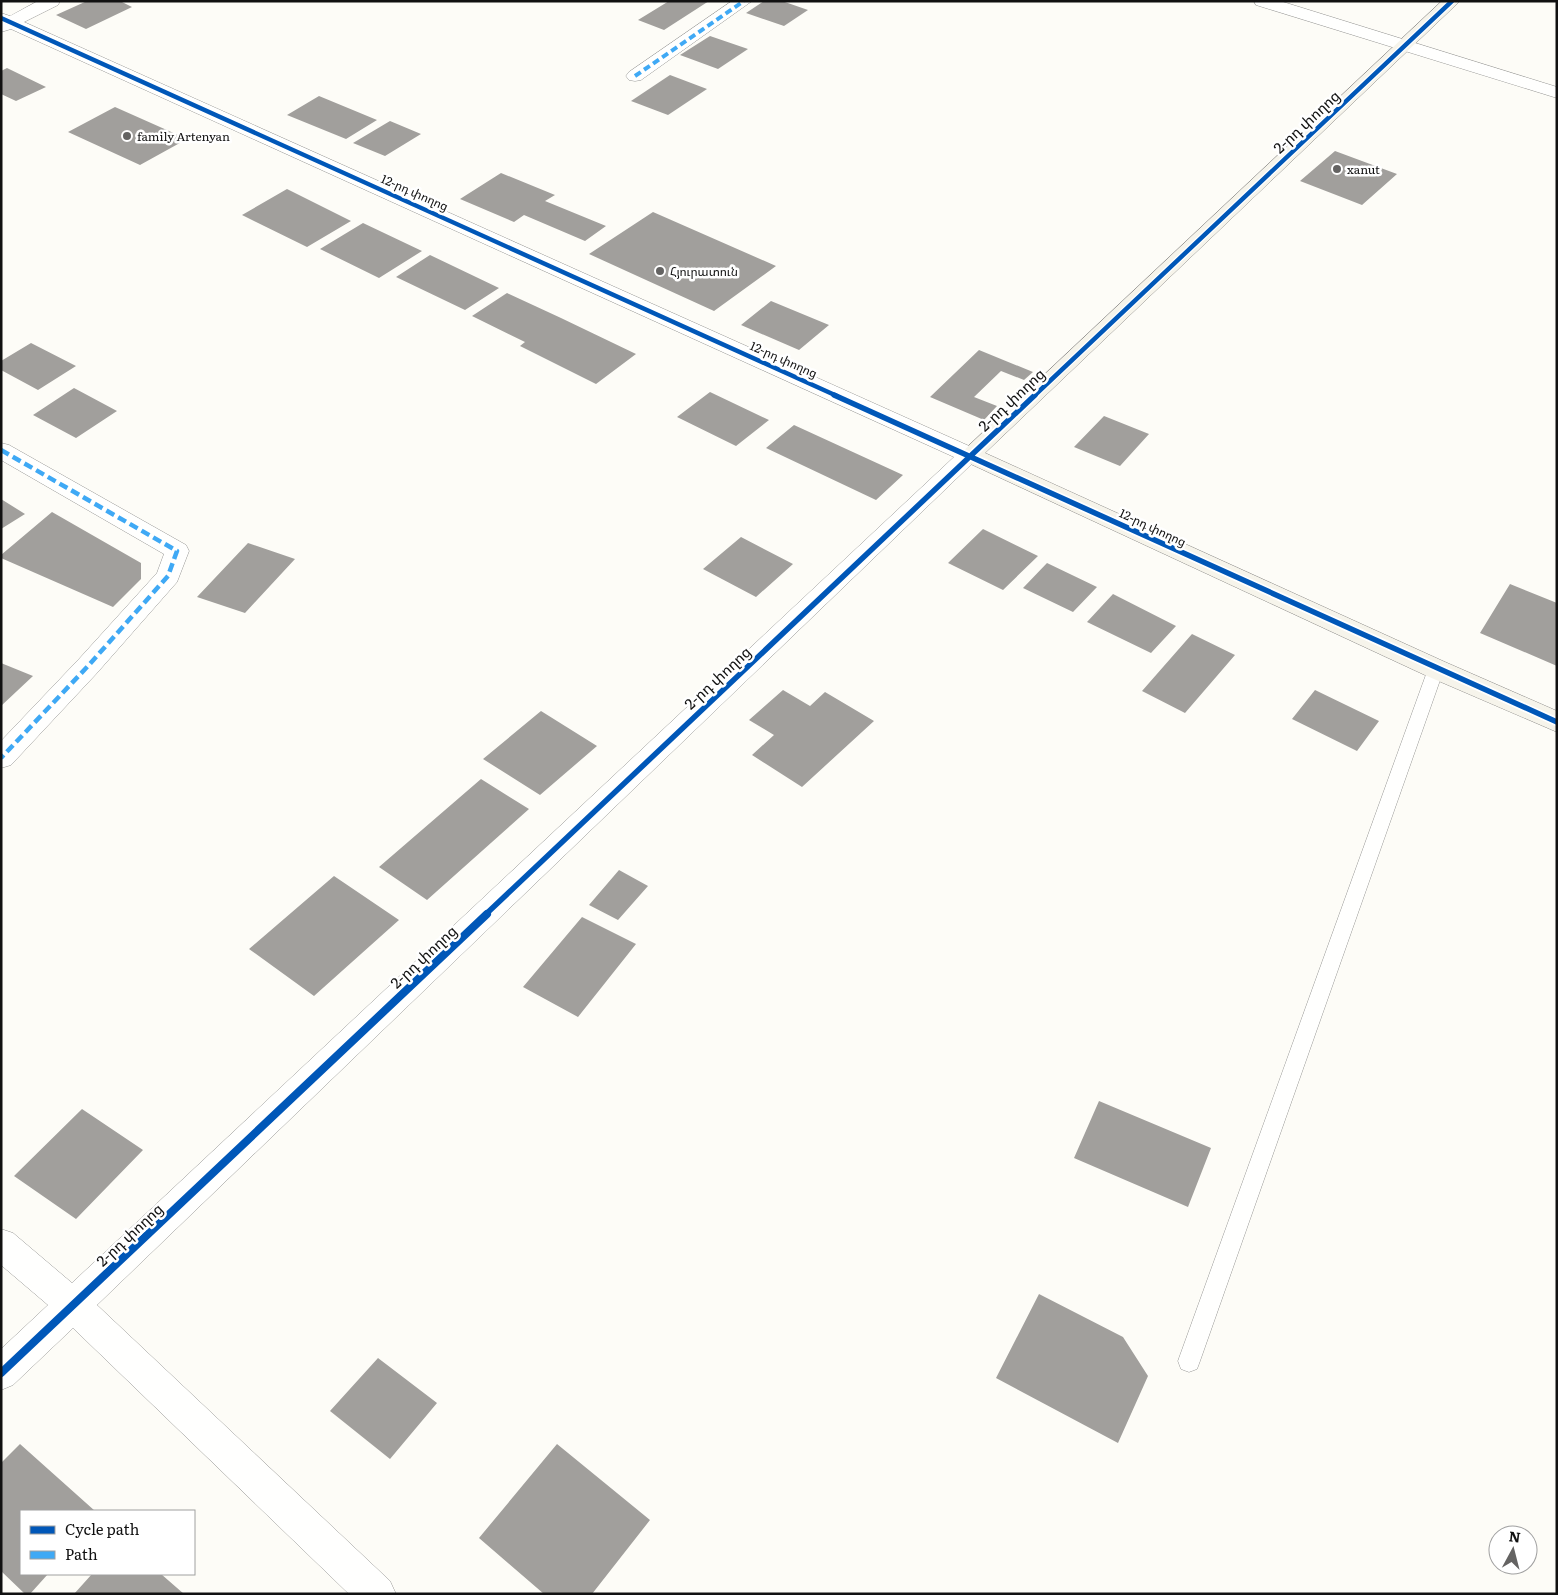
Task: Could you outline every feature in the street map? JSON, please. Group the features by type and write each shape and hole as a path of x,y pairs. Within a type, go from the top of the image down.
{"street":[{"path":"4,22 52,1"},
{"path":"635,76 744,1"},
{"path":"1262,1 1557,93"},
{"name":"2-րդ փողոց","path":"1,1373 1452,1"},
{"name":"12-րդ փողոց","path":"4,22 970,455 1436,669 1557,722"},
{"path":"1,450 177,551 168,576 88,666 1,758"},
{"path":"1,1244 72,1305 377,1594"}],"lane":[{"path":"1189,1361 1436,669"}],"building":[{"path":"87,1 120,1 132,7 86,29 56,15"},
{"path":"669,1 709,1 664,30 638,20"},
{"path":"764,1 782,1 808,10 784,26 746,13"},
{"path":"710,36 748,49 718,69 680,55"},
{"path":"7,68 46,87 16,101 1,94 1,71"},
{"path":"670,75 707,89 668,115 631,101"},
{"path":"319,96 377,120 346,139 287,115"},
{"name":"family Artenyan","path":"115,107 187,139 140,165 68,132"},
{"path":"390,121 421,134 385,156 353,143"},
{"path":"1335,151 1397,174 1362,205 1300,181"},
{"path":"501,173 555,195 545,201 606,226 585,241 524,215 514,222 460,199"},
{"path":"287,189 351,221 307,247 242,215"},
{"path":"653,212 776,266 714,311 589,254"},
{"path":"363,223 422,251 379,278 320,249"},
{"path":"430,255 499,288 465,310 396,277"},
{"path":"507,293 636,354 596,384 520,346 525,342 472,316"},
{"path":"771,301 829,325 799,350 741,325"},
{"path":"31,343 76,366 38,390 1,370 1,361"},
{"path":"979,350 1033,372 1024,380 1001,371 974,397 997,406 984,420 930,397"},
{"path":"74,388 117,411 76,438 33,415"},
{"path":"710,392 769,420 736,446 677,417"},
{"path":"1104,416 1149,434 1120,466 1074,447"},
{"path":"794,425 903,475 876,500 766,448"},
{"path":"1,499 25,514 1,529"},
{"path":"52,512 141,563 141,579 113,607 1,558 1,555"},
{"path":"983,529 1038,556 1003,590 948,563"},
{"path":"741,537 793,564 756,597 703,569"},
{"path":"248,543 295,559 245,613 197,597"},
{"path":"1047,563 1097,587 1073,612 1023,588"},
{"path":"1510,584 1557,603 1557,666 1480,633"},
{"path":"1113,594 1176,626 1151,653 1087,622"},
{"path":"1192,634 1235,655 1185,713 1142,691"},
{"path":"1,663 33,676 1,706"},
{"path":"783,690 810,706 825,692 874,721 802,787 752,755 774,735 749,720"},
{"path":"1315,690 1379,721 1357,751 1292,719"},
{"path":"541,711 597,746 540,795 483,759"},
{"path":"481,779 529,809 427,900 379,867"},
{"path":"619,870 648,886 618,920 589,905"},
{"path":"334,876 399,920 314,996 249,949"},
{"path":"582,917 636,944 578,1017 523,987"},
{"path":"1099,1101 1211,1148 1188,1207 1074,1158"},
{"path":"82,1109 143,1150 76,1219 14,1176"},
{"path":"1039,1294 1123,1337 1148,1376 1118,1443 996,1378"},
{"path":"378,1358 437,1403 390,1459 330,1411"},
{"path":"20,1444 94,1510 20,1510 20,1575 47,1575 30,1594 25,1594 1,1571 1,1463"},
{"path":"557,1444 650,1520 592,1594 544,1594 479,1538"},
{"path":"91,1575 162,1575 184,1594 74,1594"}],"marked path":[{"path":"635,76 744,1"},
{"path":"1,450 177,551 168,576 88,666 1,758"}],"cycle path":[{"path":"1,1373 1452,1"},
{"path":"1,18 1557,722"}],"place":[{"name":"family Artenyan","path":"127,136"},
{"name":"xanut","path":"1337,169"},
{"name":"Հյուրատուն","path":"660,271"}]}
